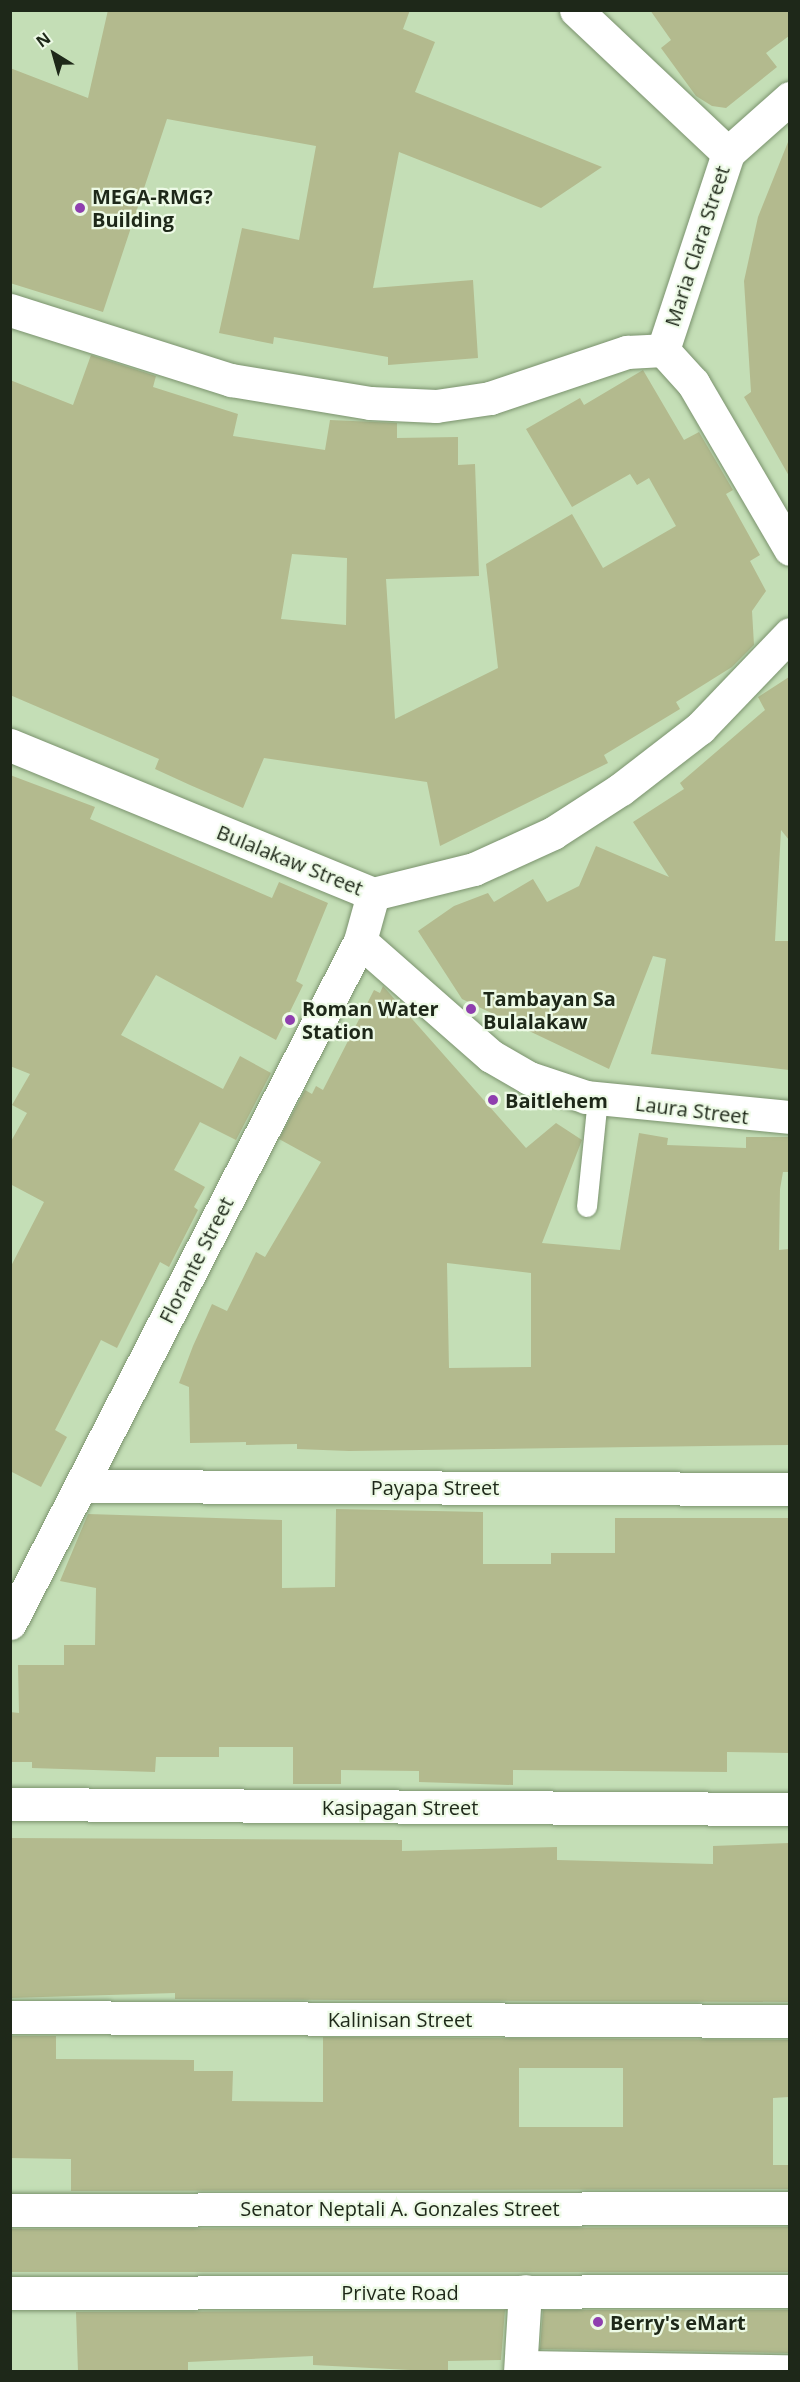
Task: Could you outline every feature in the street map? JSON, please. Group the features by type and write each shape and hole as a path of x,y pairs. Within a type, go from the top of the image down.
{"street":[{"path":"576,10 728,153"},
{"name":"Maria Clara Street","path":"663,350 728,153 789,98"},
{"path":"10,310 231,380 370,403 436,405 490,398 627,352 663,350 693,383 789,549"},
{"name":"Bulalakaw Street","path":"10,745 373,894 474,869 553,832 621,789 700,728 789,634"},
{"name":"Florante Street","path":"10,1623 360,941 373,894"},
{"name":"Laura Street","path":"360,941 491,1056 529,1078 598,1098 789,1117"},
{"name":"Payapa Street","path":"81,1486 789,1489"},
{"name":"Kasipagan Street","path":"10,1804 789,1809"},
{"name":"Kalinisan Street","path":"10,2017 789,2021"},
{"name":"Senator Neptali A. Gonzales Street","path":"10,2210 789,2208"},
{"path":"521,2366 525,2291"},
{"name":"Private Road","path":"10,2293 789,2291"}],"lane":[{"path":"587,1207 598,1098"},
{"path":"521,2366 789,2365"}],"building":[{"path":"108,10 410,10 403,29 435,42 415,92 602,167 541,208 399,152 373,288 473,280 478,358 388,365 388,357 274,337 273,344 219,333 242,228 299,240 316,146 167,119 103,312 10,283 10,68 88,98"},
{"path":"650,10 789,10 789,36 766,53 777,67 726,108 712,106 696,96 661,48 671,40"},
{"path":"788,142 789,476 744,397 751,392 744,281 758,217"},
{"path":"91,355 156,376 153,387 238,414 233,436 325,450 330,420 397,423 397,438 458,437 458,465 475,464 479,576 386,579 395,719 498,668 486,564 572,514 603,568 676,526 649,478 637,485 630,474 572,507 526,429 580,398 584,405 643,370 684,440 699,432 733,490 726,494 760,555 750,561 766,591 752,611 754,645 732,667 676,702 680,709 604,755 608,763 440,846 427,782 264,758 243,808 155,769 159,759 10,695 10,380 73,405","holes":["292,554 347,558 346,625 281,619"]},
{"path":"789,677 789,840 781,830 775,941 789,941 789,1070 651,1054 666,959 653,956 609,1069 462,999 418,931 454,906 488,893 494,902 533,879 547,902 579,886 596,846 669,877 633,822 684,789 680,783 765,710 758,697"},
{"path":"10,775 95,807 90,819 272,898 279,882 328,903 296,981 303,985 276,1040 156,975 121,1035 223,1089 240,1056 271,1073 236,1140 200,1122 174,1170 205,1187 194,1207 198,1210 169,1267 160,1262 117,1348 101,1340 55,1430 67,1437 41,1487 10,1471 10,1268 44,1202 10,1184 10,1143 27,1113 12,1105 30,1074 10,1066"},
{"path":"383,986 526,1148 556,1123 582,1140 542,1243 620,1250 639,1133 668,1138 667,1145 746,1148 746,1137 789,1137 789,1172 783,1172 780,1189 779,1250 789,1249 789,1445 349,1451 297,1449 297,1444 190,1443 189,1387 179,1383 212,1304 227,1311 256,1252 265,1257 321,1162 279,1139 305,1090 312,1094 316,1086 323,1090 374,990 380,993","holes":["447,1263 531,1273 531,1367 449,1368"]},
{"path":"336,1509 483,1512 483,1564 551,1564 551,1553 615,1553 615,1518 789,1518 789,1753 727,1752 727,1772 513,1770 513,1785 419,1782 419,1771 341,1770 341,1784 293,1784 293,1747 219,1747 219,1757 156,1757 155,1772 32,1768 32,1762 10,1762 10,1712 19,1713 18,1665 64,1665 64,1645 95,1645 96,1588 60,1581 88,1514 282,1520 282,1588 335,1587"},
{"path":"10,1838 402,1840 402,1851 557,1847 557,1860 713,1864 713,1846 789,1843 789,2002 175,1999 175,1993 10,1998"},
{"path":"10,2036 56,2036 56,2059 194,2060 194,2071 233,2071 232,2101 323,2102 323,2037 789,2040 789,2097 773,2098 773,2165 789,2165 789,2189 71,2191 71,2159 10,2158","holes":["519,2068 623,2068 623,2127 519,2127"]},
{"path":"789,2227 789,2272 10,2272 10,2229"},
{"path":"505,2310 501,2360 448,2361 448,2372 313,2365 313,2356 188,2362 188,2372 78,2372 76,2312"},
{"path":"543,2310 789,2310 789,2353 540,2349"}],"place":[{"name":"MEGA-RMG? Building","path":"80,208"},
{"name":"Tambayan Sa Bulalakaw","path":"471,1009"},
{"name":"Roman Water Station","path":"290,1020"},
{"name":"Baitlehem","path":"493,1100"},
{"name":"Berry's eMart","path":"598,2322"}]}
